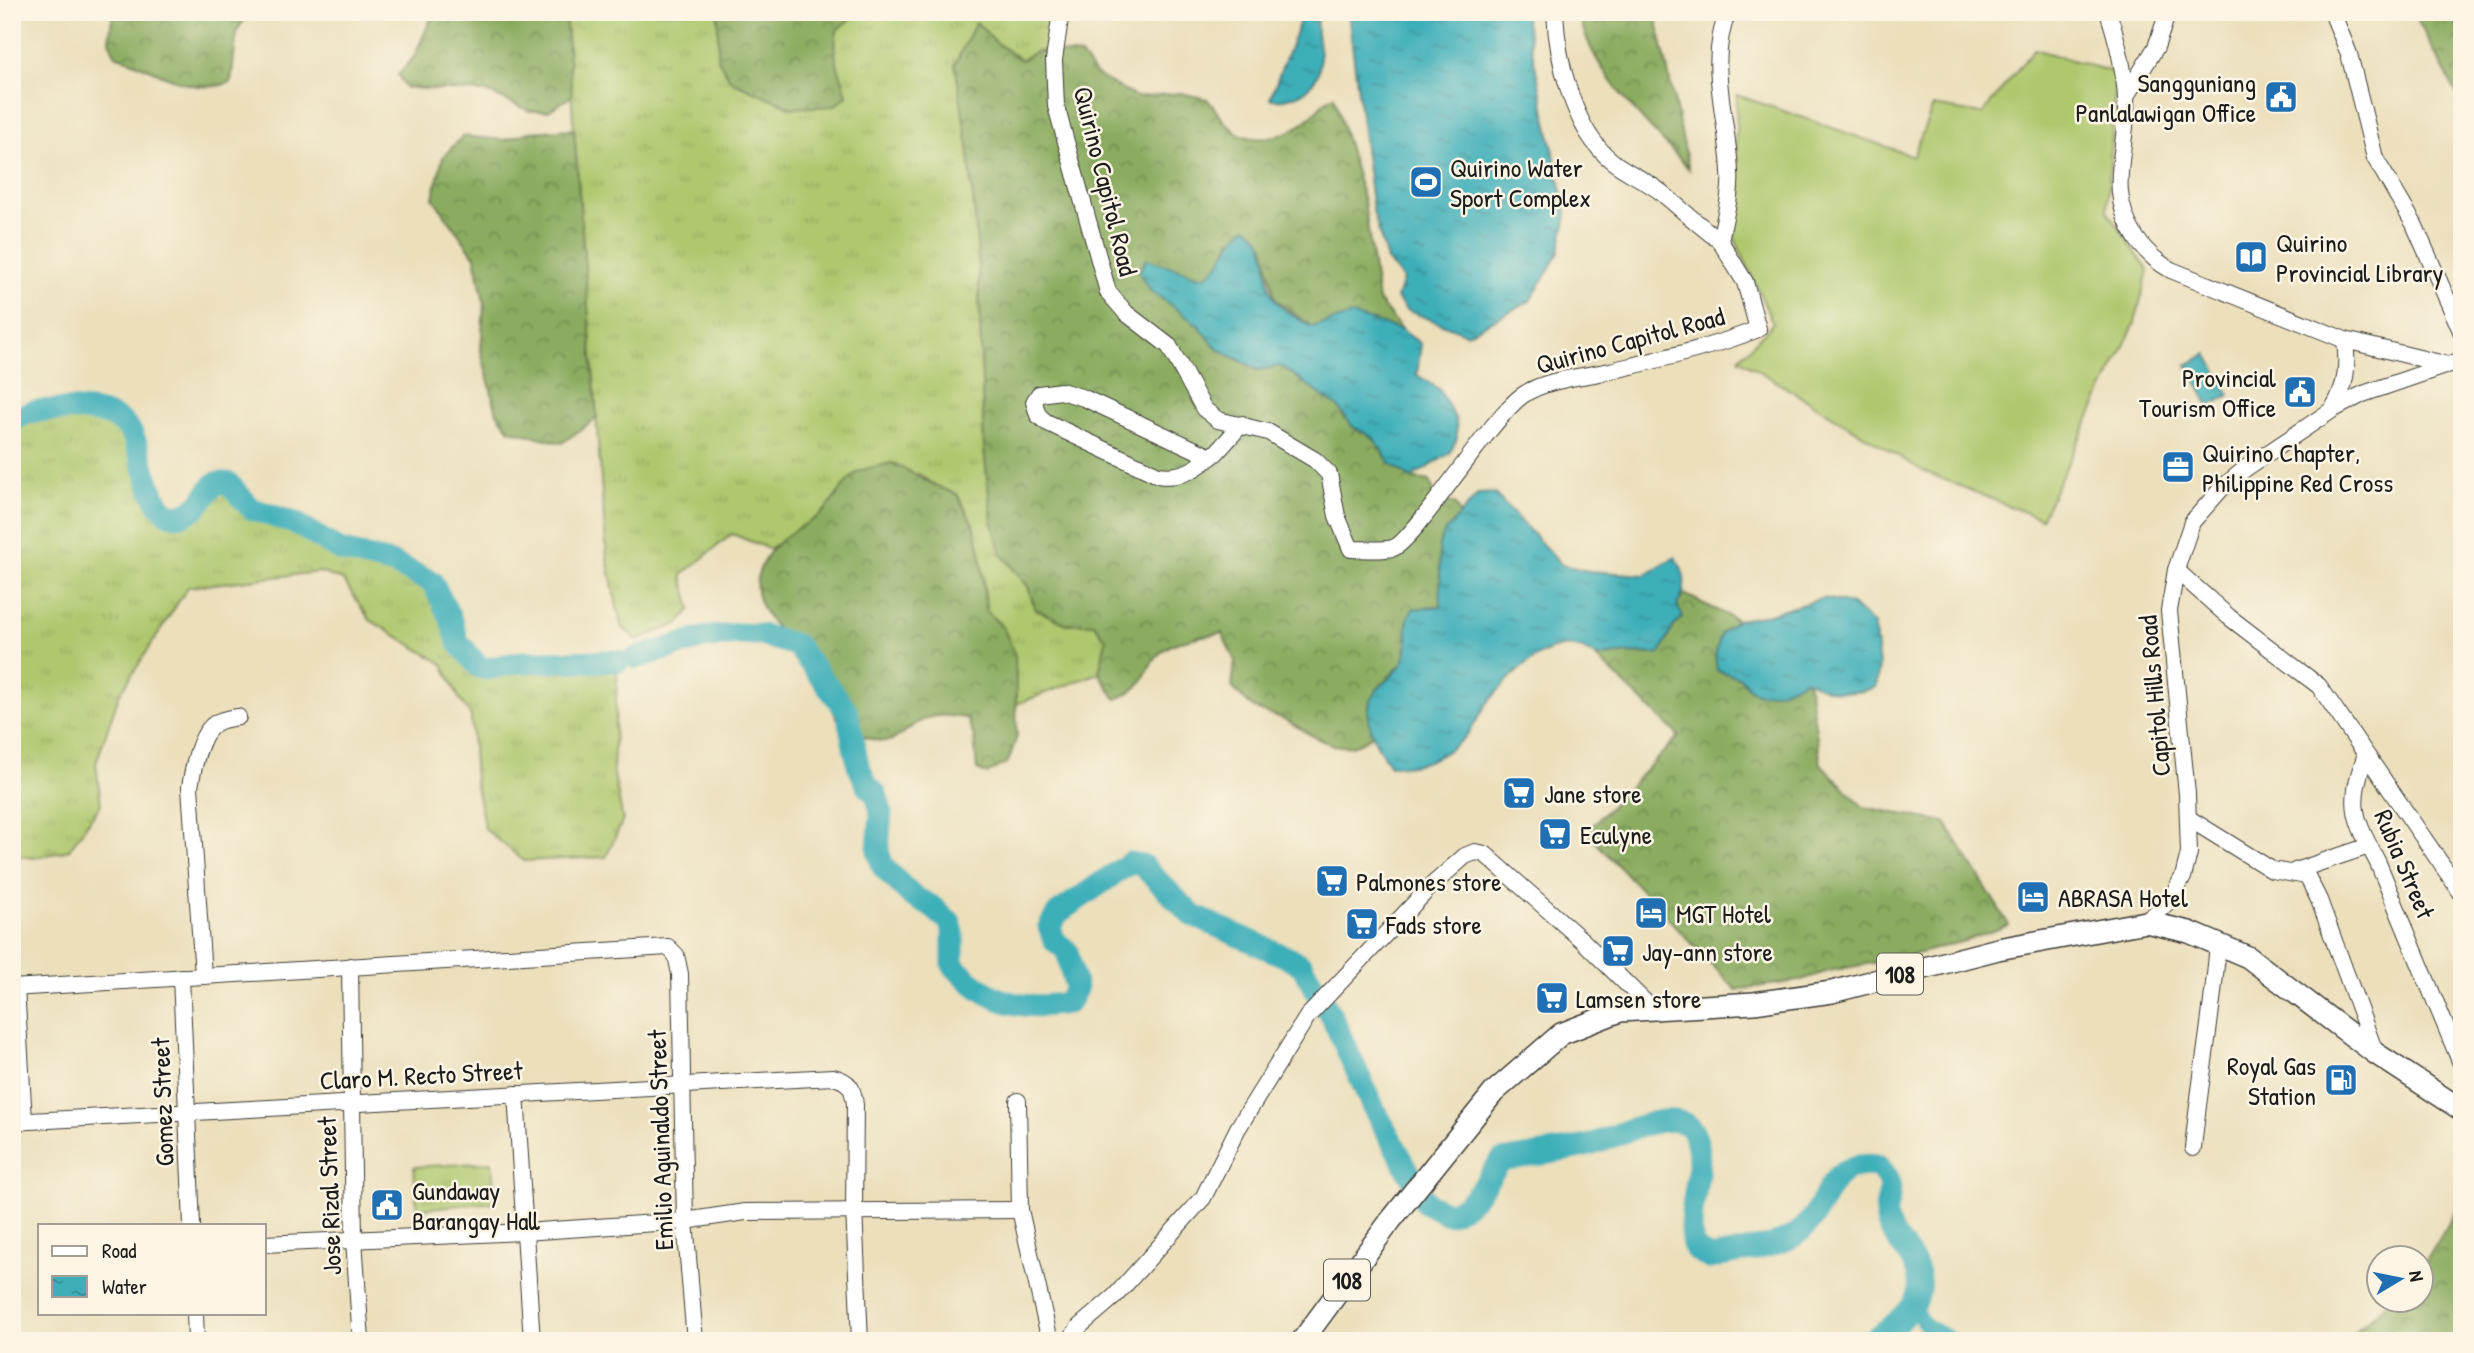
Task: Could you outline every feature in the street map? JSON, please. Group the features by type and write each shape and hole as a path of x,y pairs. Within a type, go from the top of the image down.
{"main road":[{"name":"108","path":"1302,1341 1391,1220 1494,1092 1561,1034 1620,1011 1754,1003 1832,992 1998,949 2146,922 2218,942 2267,970 2375,1053 2462,1110"}],"street":[{"name":"Quirino Capitol Road","path":"1061,12 1054,60 1056,106 1108,292 1126,313 1170,346 1204,409 1218,420 1268,432 1315,460 1329,474 1337,516 1351,549 1395,548 1415,531 1462,464 1524,395 1563,381 1727,342 1758,330 1745,282 1720,241"},
{"path":"1555,12 1564,66 1574,102 1597,146 1612,161 1661,192 1720,241"},
{"path":"1720,241 1731,176 1718,63 1719,33 1728,12"},
{"path":"2108,12 2116,34 2126,96 2118,185 2124,219 2150,256 2171,270 2345,340 2444,364"},
{"path":"2126,96 2156,47 2168,12"},
{"path":"2332,12 2349,54 2375,158 2414,224 2462,333"},
{"path":"2332,410 2343,392 2347,357 2345,340"},
{"name":"Capitol Hills Road","path":"2146,922 2170,900 2183,877 2189,853 2169,611 2176,570 2192,522 2222,488 2332,410 2363,394 2462,360"},
{"path":"1211,457 1084,398 1050,391 1039,394 1034,402 1038,415 1046,422 1158,475 1174,478 1184,475 1211,457 1242,424"},
{"path":"2176,570 2229,617 2319,686 2338,710 2365,757 2462,894"},
{"path":"203,975 190,786 192,772 209,730 217,722 238,717"},
{"name":"Rubia Street","path":"2365,757 2354,788 2356,811 2462,1066"},
{"path":"2188,818 2272,870 2295,871 2370,846"},
{"path":"1069,1341 1080,1326 1115,1296 1203,1198 1238,1128 1307,1017 1430,887 1465,856 1479,851 1574,933 1652,1009"},
{"path":"2295,871 2306,876 2313,886 2375,1053"},
{"path":"2193,1148 2199,1091 2213,1011 2218,942"},
{"name":"Emilio Aguinaldo Street","path":"350,966 663,946 676,955 680,974 685,1220 695,1341"},
{"path":"18,1121 14,988 350,966"},
{"name":"Jose Rizal Street","path":"350,966 350,1103 360,1341"},
{"name":"Gomez Street","path":"181,977 192,1224"},
{"name":"Claro M. Recto Street","path":"18,1121 833,1077 848,1082 854,1095 854,1209"},
{"path":"516,1094 532,1341"},
{"path":"1018,1101 1020,1210 1050,1341"},
{"path":"266,1244 524,1232 685,1220 745,1212 854,1209 1020,1210"},
{"path":"854,1209 860,1341"},
{"path":"195,1314 196,1341"}],"green space":[{"path":"113,12 249,12 237,31 231,82 216,86 186,84 115,55 109,40"},
{"path":"434,12 565,12 572,96 548,111 530,111 487,92 406,88 398,75 414,57"},
{"path":"565,12 1061,12 1055,51 1037,51 1021,60 998,44 976,22 969,154 978,254 984,449 992,521 1002,555 1028,586 1035,609 1067,624 1094,624 1107,640 1099,673 1014,705 1012,653 1004,633 986,610 982,564 971,521 957,494 937,488 919,474 857,472 822,514 770,549 732,534 682,575 691,609 678,624 637,640 621,626 607,558"},
{"path":"718,12 858,12 837,30 835,41 836,58 847,96 834,106 792,108 731,81 718,59"},
{"path":"1579,12 1655,12 1689,169 1608,77 1585,35"},
{"path":"2413,12 2456,12 2455,21 2462,46 2462,103"},
{"path":"976,22 998,44 1021,60 1037,51 1081,55 1095,74 1136,97 1181,93 1207,99 1227,125 1239,134 1249,137 1269,138 1289,132 1334,96 1364,201 1378,300 1402,330 1357,321 1312,327 1275,299 1264,246 1230,240 1222,263 1205,277 1191,273 1150,290 1198,325 1218,349 1258,370 1281,366 1338,407 1353,427 1373,437 1390,463 1411,478 1430,481 1436,498 1455,504 1461,516 1444,533 1441,606 1424,607 1406,647 1405,660 1375,692 1368,709 1373,734 1362,742 1351,746 1329,744 1286,720 1249,704 1232,687 1235,661 1222,633 1189,639 1166,648 1154,660 1140,684 1116,699 1099,673 1106,639 1094,624 1067,624 1035,609 1028,586 1002,555 992,521 984,449 978,254 969,154 955,64"},
{"path":"2034,49 2116,73 2107,211 2148,270 2135,323 2041,519 1923,471 1739,359 1773,323 1734,237 1737,95 1913,156 1933,106 1982,114"},
{"path":"574,129 597,418 562,443 510,430 497,413 481,351 484,302 475,257 433,198 443,157 463,136 505,140 529,132"},
{"path":"85,409 128,427 142,456 151,493 169,514 190,509 216,483 228,483 252,509 297,524 341,551 394,564 432,582 451,618 458,642 479,667 618,661 613,770 623,820 606,857 524,861 485,829 475,781 471,716 443,664 370,620 343,580 319,572 188,587 119,695 96,763 101,804 69,850 34,858 12,855 12,423 20,414"},
{"path":"892,463 957,494 974,526 980,550 986,610 1004,629 1015,655 1017,736 1008,762 987,774 977,770 974,737 967,718 930,717 890,741 871,739 848,728 832,708 824,683 813,664 771,621 759,600 757,579 760,569 778,543 819,516 856,473"},
{"path":"1684,594 1737,620 1721,633 1717,670 1741,678 1750,689 1808,680 1821,764 1863,807 1945,822 2009,925 1968,940 1909,956 1829,971 1798,981 1736,990 1586,832 1679,736 1596,657 1627,653 1660,654 1673,627 1682,617 1677,605"},
{"path":"492,1162 495,1202 417,1209 414,1167"},
{"path":"2462,1201 2462,1341 2345,1341 2375,1314 2436,1314 2436,1245"}],"water":[{"path":"1348,12 1524,12 1567,216 1558,254 1530,301 1467,334 1406,310 1397,298 1403,279 1387,260 1373,211"},
{"path":"1302,16 1317,20 1320,59 1316,77 1305,91 1297,95 1270,99"},
{"path":"1246,227 1255,233 1265,251 1271,292 1276,301 1293,316 1312,327 1352,315 1402,330 1421,344 1417,375 1439,389 1456,420 1457,438 1450,453 1411,478 1390,463 1373,437 1353,427 1338,407 1281,366 1258,370 1218,349 1198,325 1150,290 1139,272 1146,259 1205,277"},
{"path":"2207,354 2230,395 2209,406 2187,365"},
{"path":"1494,493 1562,565 1589,571 1644,575 1675,557 1684,581 1683,593 1677,605 1683,617 1673,627 1660,654 1627,653 1596,657 1581,649 1566,647 1536,657 1497,692 1470,731 1455,746 1420,764 1390,765 1371,729 1371,699 1395,673 1406,656 1407,622 1413,609 1441,606 1439,544 1444,533 1478,494"},
{"path":"1824,598 1851,604 1874,624 1879,666 1876,687 1858,692 1841,692 1807,680 1780,691 1759,694 1750,689 1741,678 1717,670 1715,656 1721,633 1737,620 1762,616"}],"waterway":[{"path":"12,423 23,415 42,410 79,410 115,418 128,428 151,489 158,503 168,513 180,515 195,508 216,483 228,483 252,509 297,524 339,550 394,564 432,582 450,617 458,642 479,667 486,669 521,662 618,661"},
{"path":"636,658 703,638 738,634 761,635 796,645 847,711 858,765 867,785 876,794 881,811 878,851 883,867 912,896 931,906 950,922 953,933 953,965 992,996 1019,1005 1068,1003 1076,989 1067,951 1055,941 1049,927 1058,913 1130,863 1142,865 1192,915 1302,966 1332,1017 1374,1109 1426,1203 1448,1214 1465,1206 1501,1161 1586,1146 1644,1125 1675,1121 1687,1125 1695,1136 1699,1162 1691,1234 1694,1248 1709,1258 1765,1247 1794,1236 1815,1213 1836,1178 1846,1170 1860,1166 1879,1166 1886,1176 1890,1191 1886,1217 1894,1235 1913,1262 1919,1288 1910,1309 1870,1341"},
{"path":"1913,1307 1925,1325 1955,1341"}],"place":[{"name":"Sangguniang Panlalawigan Office","path":"2281,97"},
{"name":"Quirino Water Sport Complex","path":"1426,182"},
{"name":"Quirino Provincial Library","path":"2251,257"},
{"name":"Provincial Tourism Office","path":"2300,392"},
{"name":"Quirino Chapter, Philippine Red Cross","path":"2178,467"},
{"name":"Jane store","path":"1519,793"},
{"name":"Eculyne","path":"1555,834"},
{"name":"Palmones store","path":"1332,881"},
{"name":"ABRASA Hotel","path":"2033,897"},
{"name":"MGT Hotel","path":"1651,913"},
{"name":"Fads store","path":"1362,924"},
{"name":"Jay-ann store","path":"1618,951"},
{"name":"Lamsen store","path":"1552,998"},
{"name":"Royal Gas Station","path":"2341,1080"},
{"name":"Gundaway Barangay Hall","path":"387,1205"}]}
